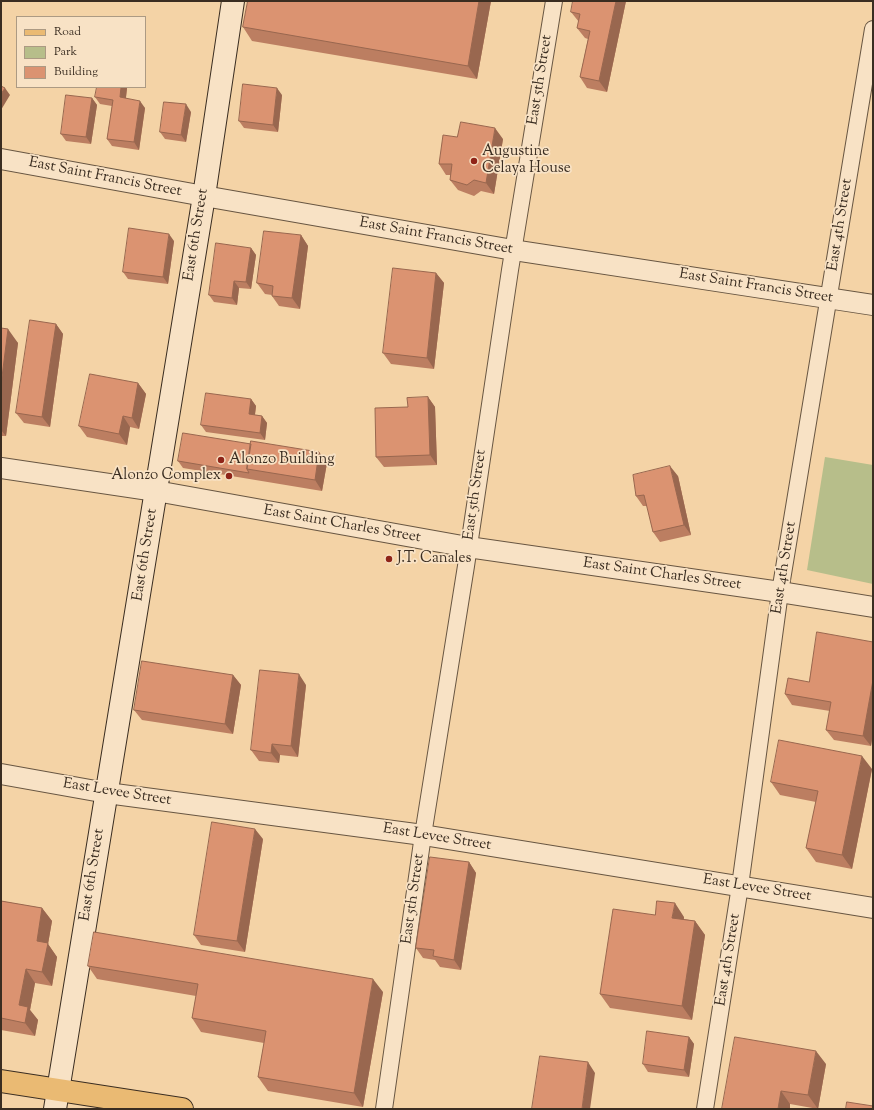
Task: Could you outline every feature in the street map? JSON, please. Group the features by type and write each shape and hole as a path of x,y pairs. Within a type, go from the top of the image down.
{"main road":[{"name":"East 6th Street","path":"57,1099 204,196 233,1"},
{"path":"1,1081 57,1099 182,1109"}],"street":[{"name":"East 5th Street","path":"384,1109 423,835 513,250 554,1"},
{"name":"East 4th Street","path":"705,1109 740,886 780,592 873,29"},
{"name":"East Saint Francis Street","path":"1,159 513,250 873,305"},
{"name":"East Saint Charles Street","path":"1,468 156,491 468,547 780,592 873,607"},
{"name":"East Levee Street","path":"1,774 107,793 423,835 873,908"}],"green space":[{"path":"825,457 873,465 873,584 807,570"}],"building":[{"path":"248,1 479,1 468,66 243,27"},
{"path":"573,1 616,1 599,81 580,77 590,31 577,28 580,14 571,12"},
{"path":"243,84 277,88 273,125 239,121"},
{"path":"1,86 5,88 1,94"},
{"path":"97,88 121,88 120,97 140,101 134,142 107,139 113,100 95,97"},
{"path":"66,95 92,98 86,137 61,134"},
{"path":"164,102 186,104 181,135 160,132"},
{"name":"Augustine Celaya House","path":"461,122 495,128 486,183 474,180 467,185 450,180 452,164 439,164 443,135 457,137"},
{"path":"129,228 169,234 163,277 123,272"},
{"path":"264,231 301,235 292,298 272,296 273,286 257,283"},
{"path":"216,243 251,248 246,282 234,281 232,298 209,295"},
{"path":"393,268 436,273 427,358 383,353"},
{"path":"30,320 56,324 42,417 16,413"},
{"path":"1,328 8,329 1,385"},
{"path":"90,374 138,383 132,418 123,416 119,434 79,426"},
{"path":"206,393 251,399 249,414 262,416 260,433 201,425"},
{"path":"428,397 430,455 376,457 375,408 408,407 407,398"},
{"name":"Alonzo Building","path":"183,433 251,444 247,469 249,473 178,461"},
{"path":"251,441 319,452 315,480 247,469"},
{"path":"670,466 684,525 653,532 644,495 636,496 633,475"},
{"path":"817,632 873,642 873,680 863,736 826,730 831,702 785,694 788,678 809,682"},
{"path":"142,661 233,675 225,724 134,710"},
{"path":"260,670 299,674 291,746 272,744 271,753 251,750"},
{"path":"779,740 862,756 842,855 806,848 818,791 771,782"},
{"path":"212,822 255,829 237,941 194,935"},
{"path":"430,857 469,862 454,960 433,956 434,950 416,948"},
{"path":"1,901 42,908 37,941 48,943 42,972 26,969 19,1005 28,1007 25,1023 1,1018"},
{"path":"657,901 675,903 672,918 695,921 682,1006 600,994 613,909 655,915"},
{"path":"94,932 373,979 354,1093 258,1077 266,1031 192,1018 198,984 88,966"},
{"path":"647,1031 689,1037 684,1070 643,1064"},
{"path":"735,1037 816,1051 808,1095 781,1091 778,1109 722,1109"},
{"path":"540,1056 588,1062 582,1109 532,1109"},
{"path":"847,1102 873,1106 873,1109 846,1109"}],"place":[{"name":"Augustine Celaya House","path":"474,161"},
{"name":"Alonzo Building","path":"221,460"},
{"name":"Alonzo Complex","path":"229,476"},
{"name":"J.T. Canales","path":"389,559"}]}
